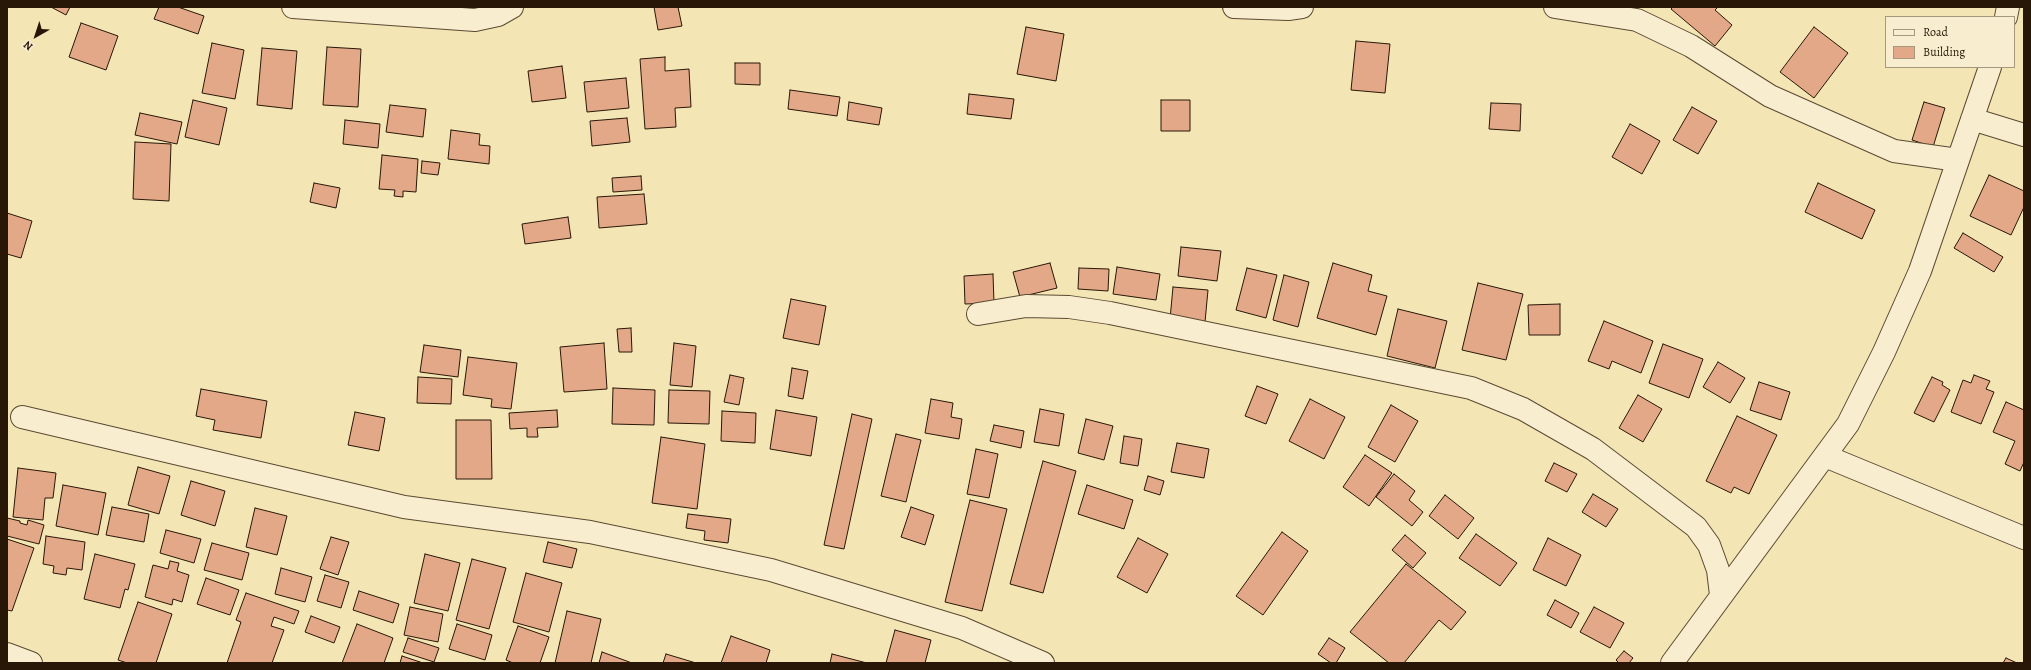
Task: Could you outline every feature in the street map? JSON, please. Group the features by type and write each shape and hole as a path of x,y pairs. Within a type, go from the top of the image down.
{"street":[{"path":"293,7 475,20 498,16 512,7"},
{"path":"1234,7 1288,9 1302,7"},
{"path":"1556,7 1637,20 1691,46 1770,96 1894,151 1958,160"},
{"path":"1672,663 1848,424 1887,346 1920,271 1990,68"},
{"path":"1972,119 2024,135"},
{"path":"978,314 1026,306 1069,307 1110,313 1471,388 1523,409 1594,449 1696,527 1709,546 1718,570 1721,595"},
{"path":"22,417 404,507 590,532 771,570 962,628 1043,663"},
{"path":"1825,456 2024,538"},
{"path":"7,654 31,663"}],"building":[{"path":"51,7 70,7 66,15"},
{"path":"159,7 178,7 204,16 198,34 154,19"},
{"path":"654,7 678,7 682,26 658,30"},
{"path":"1673,7 1718,7 1715,10 1732,25 1715,46 1671,9"},
{"path":"81,23 118,36 106,70 69,57"},
{"path":"1026,27 1064,34 1056,81 1017,74"},
{"path":"1814,27 1848,53 1814,98 1780,72"},
{"path":"1356,41 1390,44 1385,93 1351,90"},
{"path":"212,43 244,50 235,99 202,93"},
{"path":"327,47 361,49 358,107 323,105"},
{"path":"262,48 297,51 292,109 257,105"},
{"path":"665,57 665,71 689,69 691,107 675,108 676,127 645,129 640,59"},
{"path":"735,63 760,63 760,85 735,84"},
{"path":"562,66 566,98 532,102 528,71"},
{"path":"626,78 629,108 587,112 584,82"},
{"path":"790,90 840,97 837,116 788,109"},
{"path":"969,94 1014,99 1011,119 967,114"},
{"path":"193,100 227,108 219,145 185,137"},
{"path":"1161,100 1190,100 1190,131 1161,131"},
{"path":"849,102 882,108 879,125 847,120"},
{"path":"1924,102 1945,108 1933,147 1912,140"},
{"path":"1491,103 1521,104 1520,131 1489,129"},
{"path":"390,105 426,109 423,137 386,132"},
{"path":"1692,107 1717,121 1698,154 1673,140"},
{"path":"140,113 182,122 177,144 135,135"},
{"path":"627,118 630,142 592,146 590,121"},
{"path":"345,120 380,124 378,148 343,144"},
{"path":"1630,124 1660,141 1642,174 1612,157"},
{"path":"451,130 480,134 479,145 490,146 489,164 448,159"},
{"path":"135,142 171,144 169,201 133,199"},
{"path":"382,155 418,159 416,192 403,191 403,197 394,196 395,190 379,189"},
{"path":"422,161 440,163 438,175 421,173"},
{"path":"1989,175 2024,191 2024,207 2011,235 1970,216"},
{"path":"641,176 642,190 613,192 612,178"},
{"path":"314,183 340,188 336,208 310,202"},
{"path":"1818,183 1875,210 1862,239 1805,212"},
{"path":"644,194 647,224 599,228 597,197"},
{"path":"7,213 32,221 21,258 7,254"},
{"path":"568,217 571,238 525,244 522,224"},
{"path":"1963,233 2003,257 1994,272 1954,248"},
{"path":"1181,247 1221,251 1217,281 1178,276"},
{"path":"1050,263 1057,288 1020,297 1013,272"},
{"path":"1333,263 1372,275 1368,291 1387,296 1376,335 1317,318"},
{"path":"1117,267 1160,274 1156,300 1113,294"},
{"path":"1079,268 1109,269 1108,291 1078,289"},
{"path":"1247,268 1277,275 1266,318 1236,310"},
{"path":"993,274 994,303 965,304 964,276"},
{"path":"1284,275 1309,282 1298,327 1273,320"},
{"path":"1478,283 1523,294 1506,360 1462,350"},
{"path":"1173,287 1208,290 1205,322 1170,319"},
{"path":"791,299 826,306 819,345 783,338"},
{"path":"1560,304 1560,335 1529,335 1528,305"},
{"path":"1398,309 1447,321 1435,368 1387,356"},
{"path":"1604,321 1653,341 1641,373 1612,361 1609,369 1588,361"},
{"path":"631,328 632,352 619,352 617,329"},
{"path":"604,343 607,389 564,392 560,347"},
{"path":"674,343 696,346 692,387 670,385"},
{"path":"1663,344 1703,359 1689,398 1649,383"},
{"path":"424,345 461,350 458,377 420,372"},
{"path":"468,357 517,363 511,409 491,407 492,399 463,395"},
{"path":"1718,362 1745,378 1730,403 1703,387"},
{"path":"792,368 808,371 803,399 788,396"},
{"path":"730,375 744,378 739,405 724,402"},
{"path":"1974,375 1990,381 1986,389 1994,392 1981,424 1951,412 1963,380 1971,383"},
{"path":"418,377 452,379 451,404 417,403"},
{"path":"1932,377 1943,382 1942,385 1950,390 1934,422 1914,413"},
{"path":"1759,382 1790,392 1781,420 1750,410"},
{"path":"1257,386 1278,394 1266,424 1245,416"},
{"path":"613,388 655,390 654,425 612,424"},
{"path":"201,389 267,401 261,438 213,430 215,420 196,416"},
{"path":"669,390 710,391 709,424 668,423"},
{"path":"1638,395 1662,409 1643,442 1619,428"},
{"path":"931,399 953,403 951,417 962,419 959,439 925,433"},
{"path":"1310,399 1345,417 1324,459 1289,441"},
{"path":"2006,402 2024,410 2024,462 2020,471 2005,464 2015,441 1993,432"},
{"path":"1391,405 1418,421 1395,462 1368,447"},
{"path":"1040,409 1064,414 1059,446 1034,442"},
{"path":"557,410 558,427 537,428 538,437 527,437 527,428 510,429 509,413"},
{"path":"776,410 817,417 811,456 770,449"},
{"path":"722,411 756,413 755,443 721,441"},
{"path":"355,412 385,418 379,451 348,445"},
{"path":"852,414 872,419 844,549 824,545"},
{"path":"1737,416 1777,435 1749,494 1734,487 1731,493 1706,481"},
{"path":"1086,419 1113,426 1104,460 1078,453"},
{"path":"456,420 491,420 492,479 456,479"},
{"path":"994,425 1024,431 1021,448 990,441"},
{"path":"896,434 921,440 906,502 881,496"},
{"path":"1124,436 1142,439 1138,466 1120,463"},
{"path":"661,437 705,444 697,509 652,503"},
{"path":"1177,443 1209,449 1204,478 1171,472"},
{"path":"976,449 998,454 989,498 967,494"},
{"path":"1365,455 1392,473 1369,506 1343,487"},
{"path":"1043,461 1076,471 1043,593 1010,584"},
{"path":"1554,463 1577,474 1567,492 1545,481"},
{"path":"138,467 170,476 159,514 128,505"},
{"path":"18,468 56,473 53,498 45,498 43,520 13,517"},
{"path":"1394,474 1415,491 1409,500 1423,512 1412,526 1376,497"},
{"path":"1148,476 1164,481 1160,495 1144,490"},
{"path":"191,481 225,491 215,526 181,515"},
{"path":"63,485 106,493 98,535 56,526"},
{"path":"1087,485 1133,500 1124,529 1078,514"},
{"path":"1593,494 1618,509 1606,527 1582,512"},
{"path":"1445,495 1474,518 1458,539 1429,516"},
{"path":"970,500 1007,509 982,611 945,602"},
{"path":"112,507 149,514 144,542 106,535"},
{"path":"911,507 934,515 925,545 901,537"},
{"path":"255,508 287,516 277,555 246,547"},
{"path":"688,514 731,519 728,543 704,540 705,531 686,528"},
{"path":"7,518 20,521 20,523 27,525 28,520 44,525 39,544 7,536"},
{"path":"166,530 201,539 194,563 160,553"},
{"path":"1282,532 1308,551 1263,615 1236,596"},
{"path":"1476,534 1517,563 1500,586 1459,558"},
{"path":"1405,535 1426,553 1413,568 1392,550"},
{"path":"46,536 85,542 82,570 67,568 66,575 53,573 54,566 43,564"},
{"path":"331,537 349,542 338,575 320,569"},
{"path":"1138,538 1168,554 1147,593 1117,577"},
{"path":"1548,538 1581,555 1566,586 1533,570"},
{"path":"7,539 34,548 12,611 7,610"},
{"path":"548,542 577,549 572,568 543,562"},
{"path":"212,543 249,553 242,580 204,570"},
{"path":"95,554 135,564 128,590 125,589 120,608 84,599"},
{"path":"425,554 460,563 448,611 414,603"},
{"path":"472,559 506,568 489,629 456,620"},
{"path":"170,561 179,563 177,571 189,575 182,602 173,599 172,605 145,597 153,565 168,569"},
{"path":"1406,564 1466,612 1451,630 1439,620 1404,663 1389,663 1350,632"},
{"path":"281,568 312,577 305,602 275,594"},
{"path":"526,573 562,583 549,632 513,622"},
{"path":"325,575 349,582 341,608 317,601"},
{"path":"206,578 239,590 230,615 197,604"},
{"path":"359,591 399,604 393,623 353,610"},
{"path":"246,593 299,611 294,624 274,617 271,626 284,630 272,663 227,663 241,622 236,620"},
{"path":"1555,600 1579,613 1571,628 1547,615"},
{"path":"138,602 172,614 156,663 127,663 118,660"},
{"path":"410,607 443,614 438,642 404,635"},
{"path":"1594,607 1624,623 1610,648 1580,632"},
{"path":"567,611 601,619 591,663 555,663"},
{"path":"311,616 340,627 334,643 305,632"},
{"path":"357,624 393,638 384,663 342,663"},
{"path":"457,624 492,635 485,660 449,649"},
{"path":"518,626 549,637 540,663 513,663 506,660"},
{"path":"895,630 931,640 925,663 886,663"},
{"path":"731,636 770,650 766,663 721,663"},
{"path":"408,638 439,648 434,662 403,652"},
{"path":"1329,638 1345,648 1336,663 1331,663 1318,654"},
{"path":"1624,651 1633,658 1629,663 1619,663 1616,660"},
{"path":"602,652 632,663 599,663"},
{"path":"666,654 696,663 663,663"},
{"path":"832,654 863,662 867,663 830,663"},
{"path":"402,656 423,663 400,663"},
{"path":"2006,658 2017,663 2003,663"}]}
